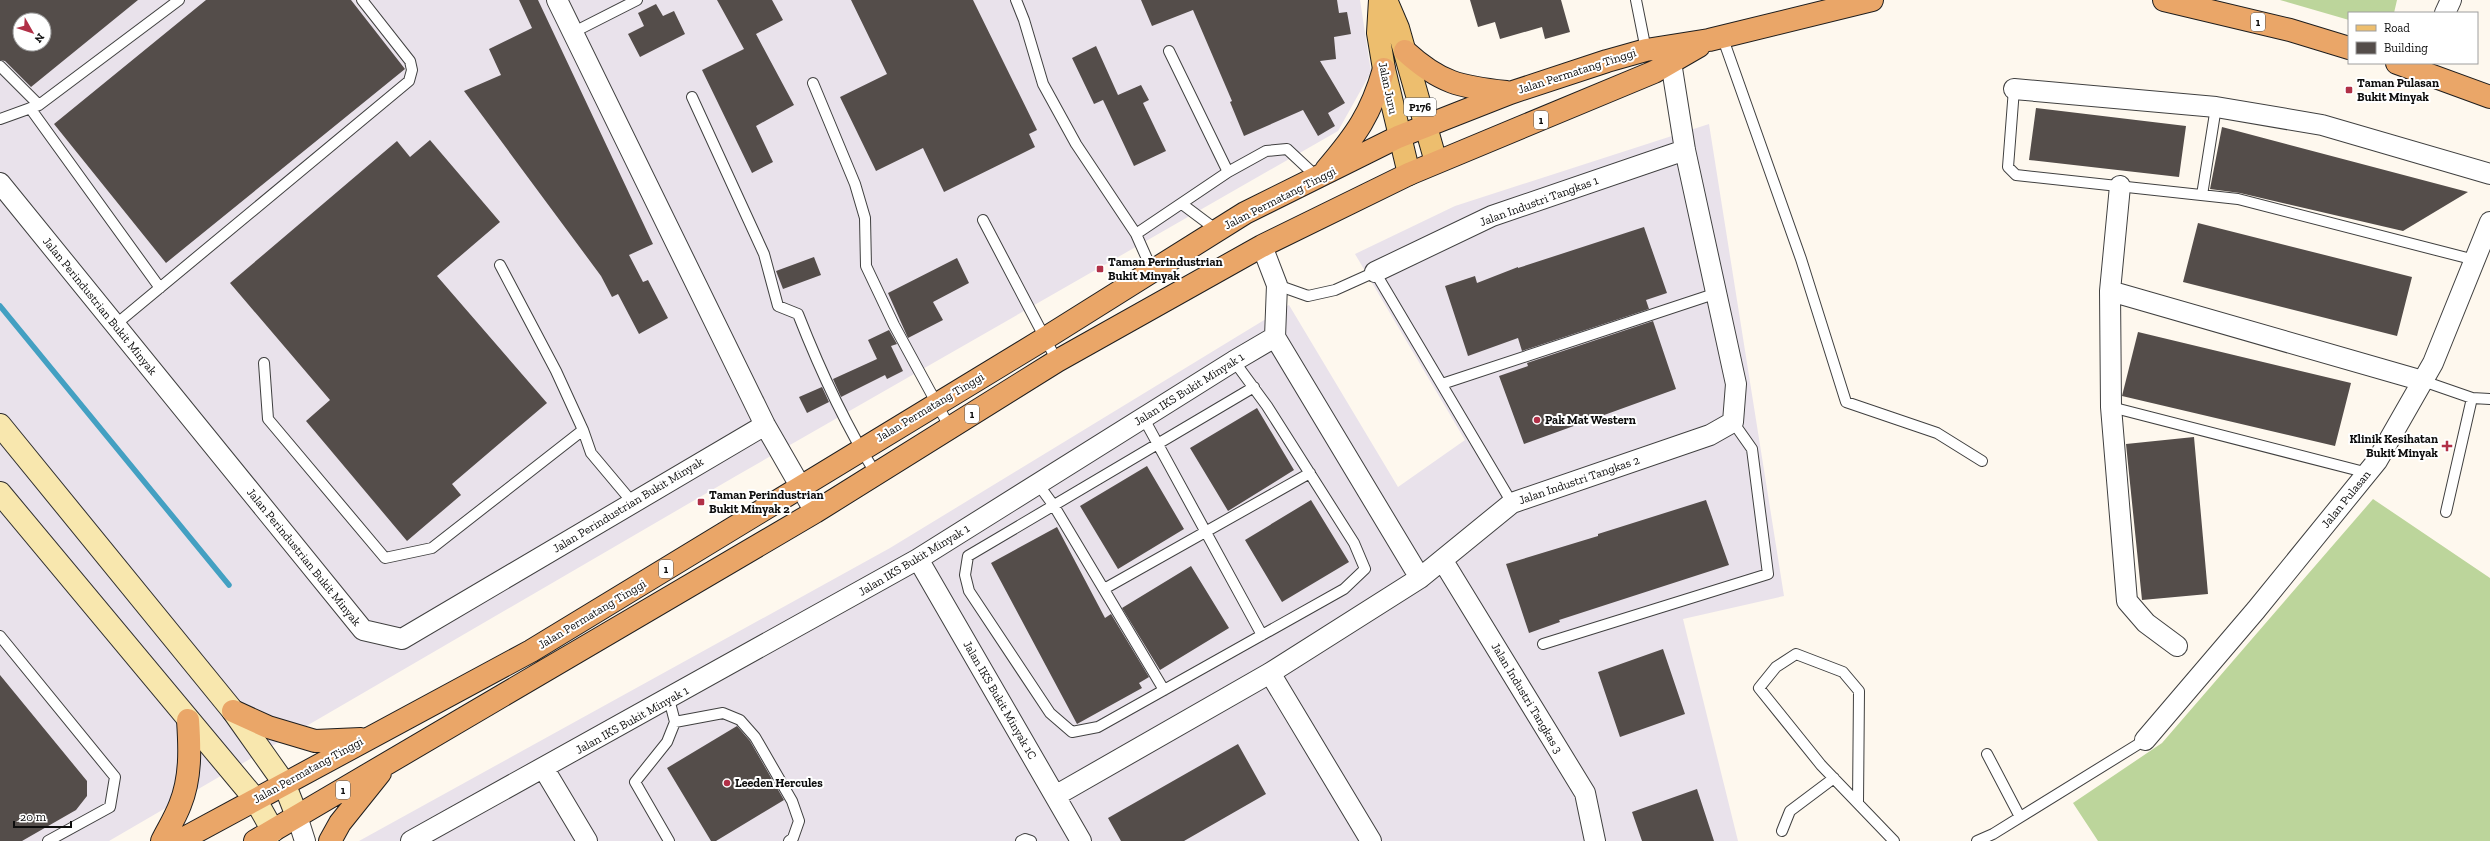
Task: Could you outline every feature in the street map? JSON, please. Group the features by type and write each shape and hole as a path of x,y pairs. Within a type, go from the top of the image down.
{"highway":[{"name":"Jalan Permatang Tinggi","path":"179,841 364,739 531,651 800,488 937,402 1044,339 1245,213 1398,137 1510,93 1646,50 1716,38 1872,0"},
{"name":"1","path":"2164,0 2268,25 2348,48"},
{"name":"Jalan Permatang Tinggi","path":"269,838 297,816 815,512 1057,361 1262,246 1436,162 1616,89 1716,38"},
{"path":"1405,51 1422,66 1445,80 1467,88 1510,93"},
{"path":"2405,64 2420,66 2490,97"},
{"path":"1318,178 1363,123 1375,99 1384,69"},
{"path":"233,711 268,727 315,741 364,739"},
{"path":"162,841 180,805 187,778 190,757 188,720"},
{"path":"330,841 340,823 388,763"}],"main road":[{"name":"Jalan Juru","path":"1380,0 1378,33 1398,137 1409,174"},
{"name":"Jalan Juru","path":"1386,0 1405,51 1436,162"},
{"path":"0,425 233,711 284,783 297,816"},
{"path":"0,493 255,799 269,838"}],"street":[{"path":"557,0 764,425 815,512"},
{"path":"2445,12 2451,0"},
{"path":"1671,62 1685,150 1736,384 1733,422"},
{"path":"2014,89 2216,107 2322,125 2490,174"},
{"name":"Jalan Industri Tangkas 1","path":"1375,272 1492,216 1685,150"},
{"name":"Jalan Perindustrian Bukit Minyak","path":"0,183 363,630 402,639 764,425"},
{"path":"2120,186 2110,291 2111,407 2127,601 2146,623 2178,646"},
{"name":"Jalan Pulasan","path":"2145,740 2256,610 2368,473 2434,363 2490,222"},
{"path":"1262,246 1278,285 1275,337 1420,578"},
{"path":"2110,291 2423,381"},
{"name":"Jalan IKS Bukit Minyak 1","path":"411,841 544,769 918,559 1143,417 1275,337"},
{"name":"Jalan Industri Tangkas 2","path":"1055,796 1270,673 1420,578 1443,561 1512,503 1710,435 1733,422"},
{"name":"Jalan IKS Bukit Minyak 1C","path":"918,559 1081,841"},
{"name":"Jalan Industri Tangkas 3","path":"1443,561 1585,793 1595,841"},
{"path":"1270,673 1370,841"},
{"path":"544,769 587,841"},
{"path":"297,816 305,841"}],"lane":[{"path":"0,119 35,107 179,0"},
{"path":"115,325 409,81 412,70 410,61 362,0"},
{"path":"572,33 637,0"},
{"path":"1016,0 1024,20 1043,84 1076,144 1136,234 1152,270"},
{"path":"1636,0 1646,50"},
{"path":"1716,38 1801,259 1846,402 1937,432 1982,461"},
{"path":"1169,50 1228,172"},
{"path":"0,66 35,107 160,288"},
{"path":"813,82 855,184 865,218 866,266 894,325 950,428"},
{"path":"2014,89 2008,167 2016,175 2238,199 2475,260"},
{"path":"692,97 764,254 778,306 798,314 819,367 861,449 876,474"},
{"path":"2202,195 2216,107"},
{"path":"1136,234 1228,172 1266,151 1287,149 1318,178"},
{"path":"1182,204 1218,231"},
{"path":"983,220 1044,339 1057,361"},
{"path":"500,265 556,371 583,430 591,453 633,503"},
{"path":"1278,285 1308,296 1335,290 1375,272 1512,503"},
{"path":"1442,384 1717,292"},
{"path":"1234,361 1254,387 1354,543 1364,569 1344,589 1098,727 1072,732 1050,713 969,591 965,575 968,556 1254,387"},
{"path":"264,364 268,419 385,558 432,548 583,430"},
{"path":"2423,381 2472,398 2490,399"},
{"path":"2446,512 2472,398"},
{"path":"2111,407 2368,473"},
{"path":"1143,417 1262,635"},
{"path":"1543,644 1768,574 1752,449 1733,422"},
{"path":"1104,589 1310,473"},
{"path":"1038,484 1054,506 1164,690"},
{"path":"0,636 115,777 110,807 48,841"},
{"path":"1858,803 1859,691 1843,672 1796,654 1776,667 1759,688 1834,778 1894,841"},
{"path":"669,699 675,722 667,742 635,782 669,841"},
{"path":"675,722 723,713 740,720 755,737 792,802 799,821 793,838 788,841"},
{"path":"1977,841 2020,817 2145,740"},
{"path":"1986,754 2020,817"},
{"path":"1782,831 1790,811 1834,778"},
{"path":"1021,841 1025,839 1031,841"}],"shaded area":[{"path":"0,0 1360,0 1371,72 1338,131 736,476 109,841 0,841"},
{"path":"1709,124 1784,596 1683,619 1738,841 359,841 890,548 1289,305 1398,487 1465,440 1355,254 1455,206"}],"green space":[{"path":"2280,0 2397,0 2394,12 2348,12 2348,20"},
{"path":"2373,499 2490,578 2490,841 2098,841 2073,803 2162,743"}],"building":[{"path":"0,0 138,0 31,87 5,61 0,60"},
{"path":"206,0 351,0 405,69 166,263 54,124"},
{"path":"519,0 538,0 653,244 629,255 643,282 648,280 668,318 639,334 618,294 612,297 601,276 464,91 501,75 489,49 532,28"},
{"path":"717,0 772,0 783,20 756,34 794,105 756,126 773,162 752,173 702,70 744,49"},
{"path":"851,0 973,0 1037,130 1029,134 1035,147 944,192 923,148 876,171 840,97 887,74"},
{"path":"1141,0 1337,0 1339,13 1347,12 1351,34 1334,37 1336,59 1320,61 1345,103 1328,113 1335,126 1318,136 1303,110 1244,136 1230,102 1232,101 1193,10 1152,26"},
{"path":"1470,0 1561,0 1570,32 1545,39 1542,27 1500,39 1495,22 1478,27"},
{"path":"656,4 663,16 674,11 685,34 640,57 628,34 644,26 638,13"},
{"path":"1096,46 1118,95 1141,85 1149,100 1143,103 1166,151 1134,166 1103,100 1094,104 1072,58"},
{"path":"2036,108 2186,126 2179,177 2029,160"},
{"path":"2222,127 2468,192 2403,231 2240,193 2210,189"},
{"path":"430,140 500,222 437,276 547,403 452,484 461,495 407,541 306,421 330,400 230,283 397,141 410,157"},
{"path":"2198,223 2412,277 2397,336 2183,282"},
{"path":"1644,227 1667,293 1646,300 1649,309 1522,351 1518,338 1468,356 1445,286 1475,276 1477,283 1518,267"},
{"path":"814,257 821,275 783,289 776,271"},
{"path":"957,258 969,283 933,302 943,320 908,338 888,293"},
{"path":"1653,321 1676,389 1524,444 1499,376 1528,366 1527,363"},
{"path":"889,330 897,344 891,346 903,371 887,379 885,375 841,397 833,379 877,359 868,340"},
{"path":"2138,332 2351,383 2335,446 2122,396"},
{"path":"822,387 829,402 807,413 799,397"},
{"path":"1257,408 1294,470 1228,511 1190,448"},
{"path":"2194,437 2208,594 2142,600 2126,444"},
{"path":"1147,466 1184,529 1118,569 1080,506"},
{"path":"1311,500 1349,562 1282,602 1245,540"},
{"path":"1706,500 1729,565 1559,620 1560,622 1529,633 1506,564 1598,536 1598,534"},
{"path":"1057,527 1105,618 1111,614 1149,677 1139,683 1142,688 1077,724 991,563"},
{"path":"1191,566 1229,628 1160,670 1122,608"},
{"path":"1663,649 1685,714 1620,737 1598,672"},
{"path":"0,675 87,781 87,796 76,810 22,841 0,841"},
{"name":"Leeden Hercules","path":"737,726 750,741 784,800 716,841 711,841 667,768"},
{"path":"1238,744 1266,794 1184,841 1121,841 1108,818"},
{"path":"1697,789 1714,841 1642,841 1632,812"}],"waterway":[{"path":"0,306 229,585"}],"place":[{"name":"Taman Pulasan Bukit Minyak","path":"2349,90"},
{"name":"Taman Perindustrian Bukit Minyak","path":"1100,269"},
{"name":"Pak Mat Western","path":"1537,420"},
{"name":"Klinik Kesihatan Bukit Minyak","path":"2447,446"},
{"name":"Taman Perindustrian Bukit Minyak 2","path":"701,502"},
{"name":"Leeden Hercules","path":"727,783"}]}
